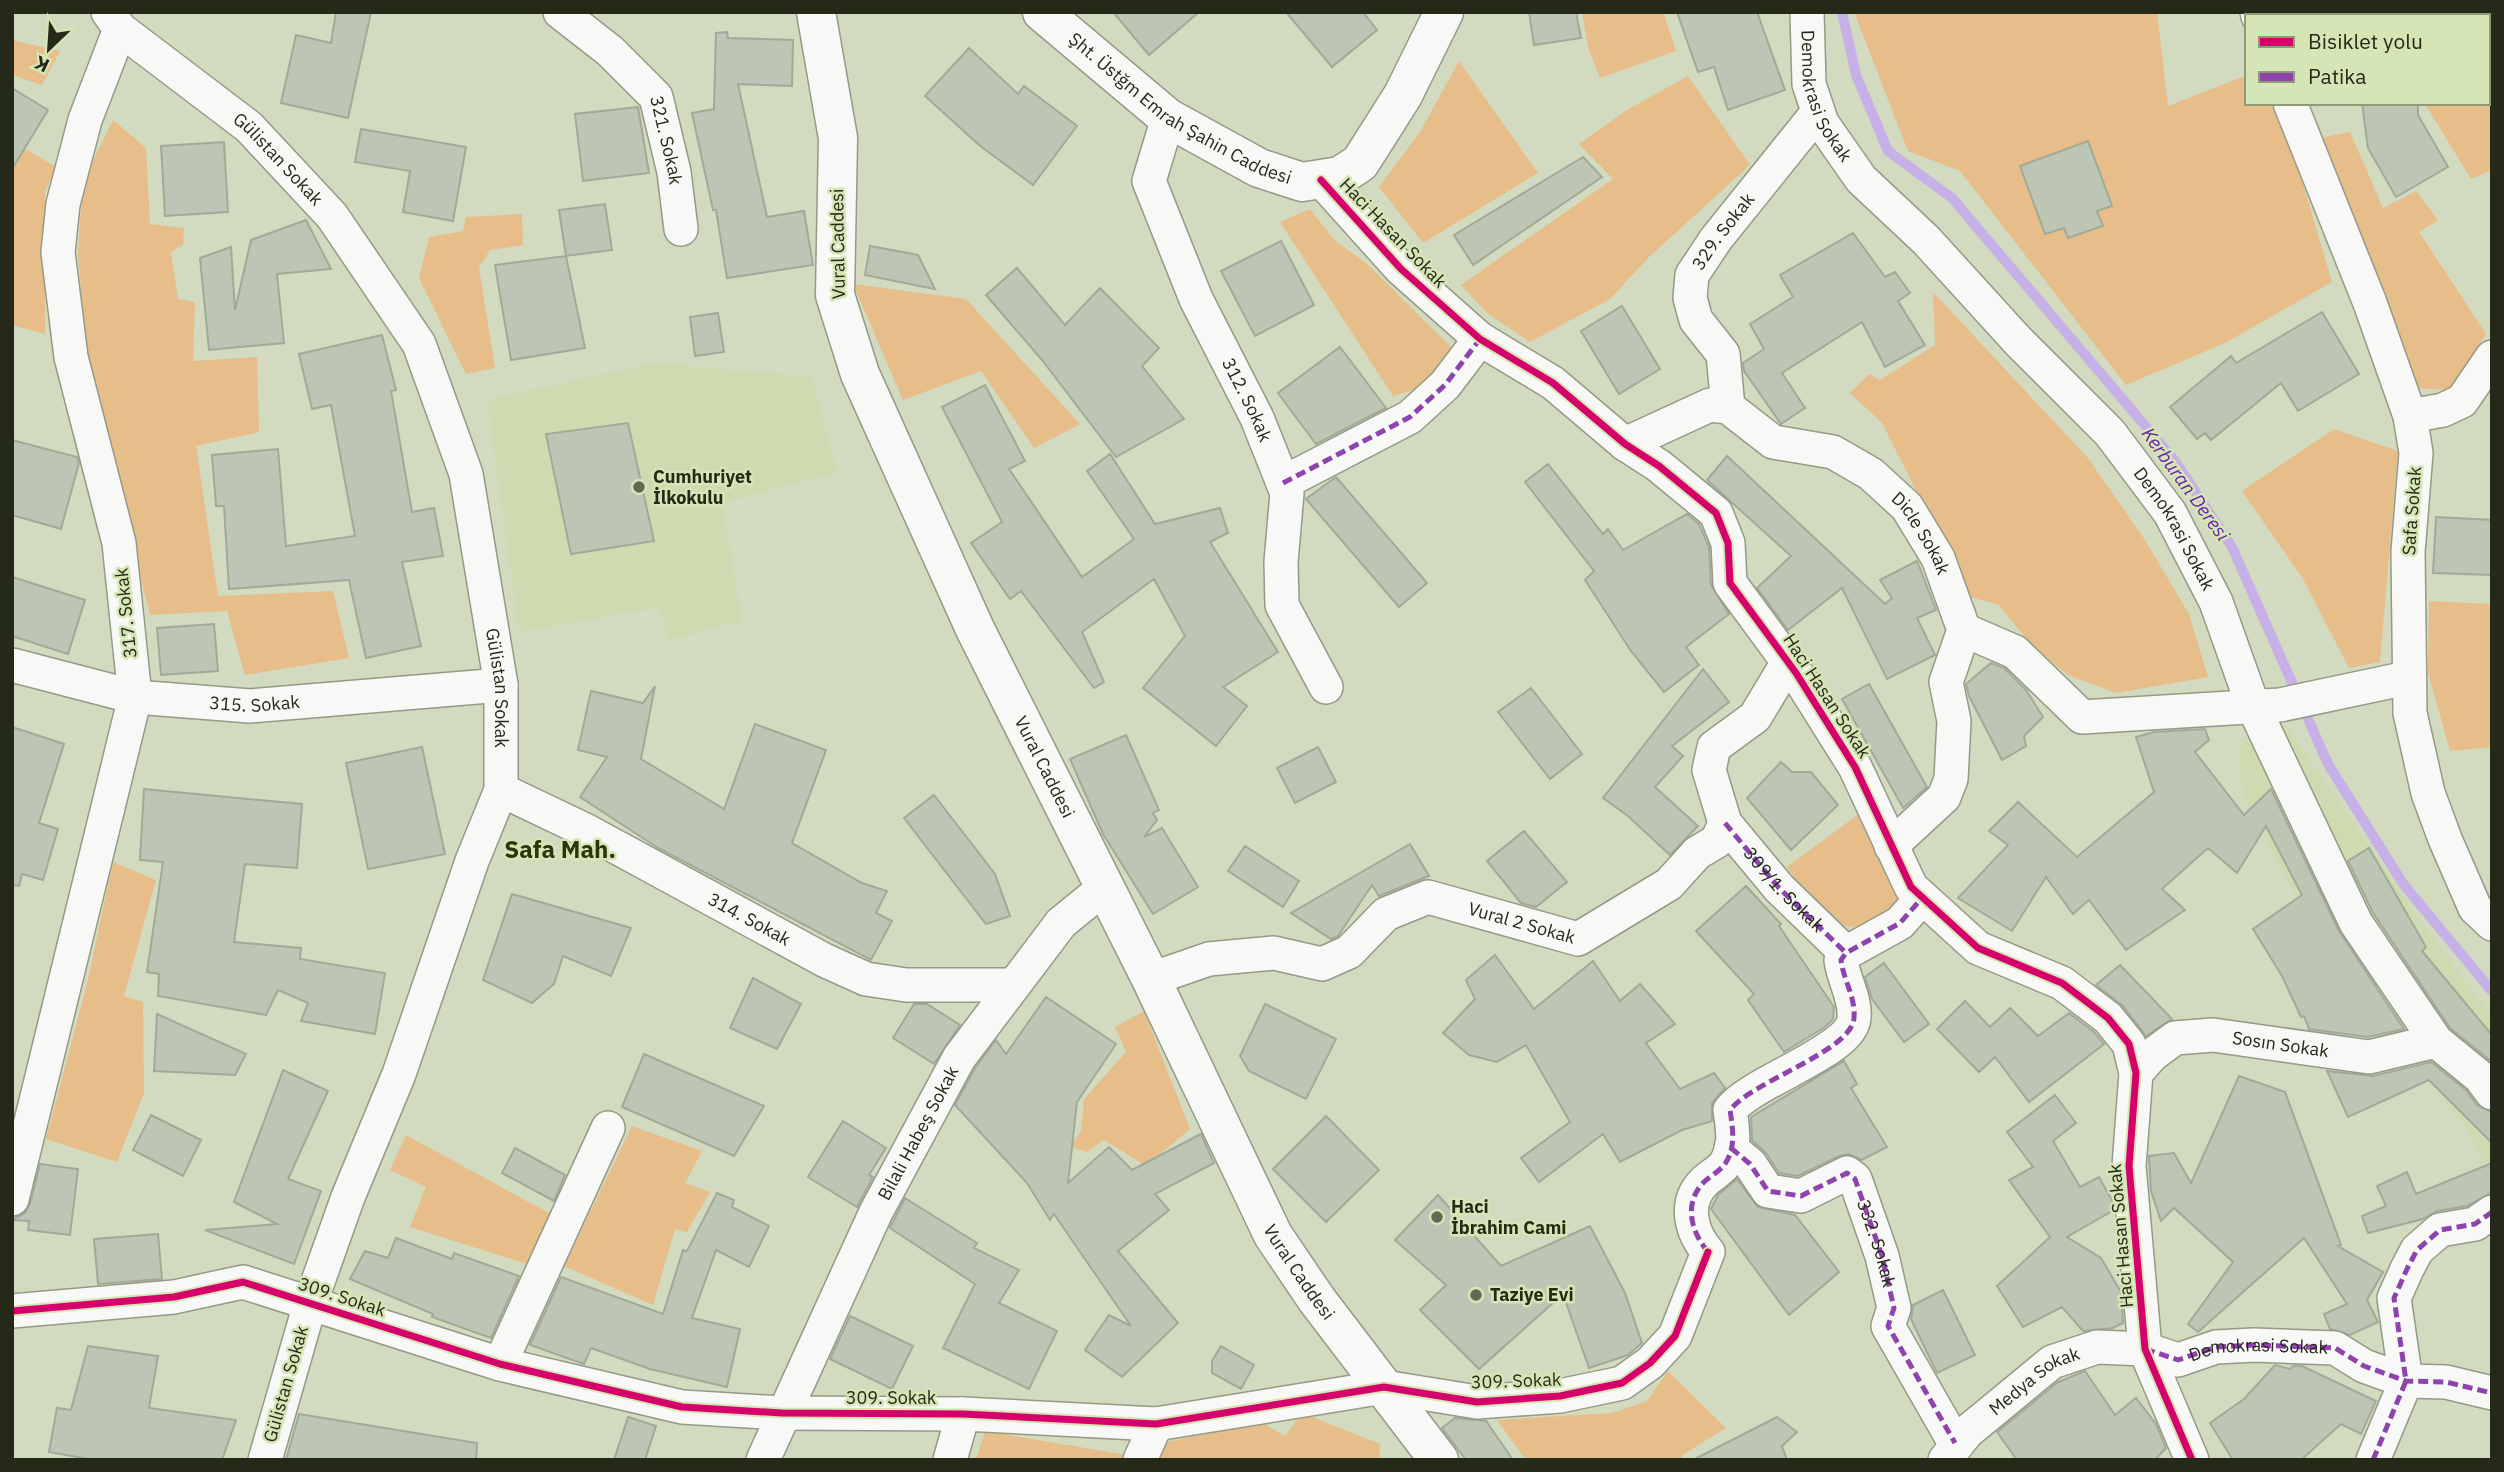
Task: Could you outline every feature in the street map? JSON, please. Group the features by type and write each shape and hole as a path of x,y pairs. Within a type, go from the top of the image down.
{"street":[{"name":"321. Sokak","path":"560,12 610,51 656,97 674,172 681,229"},
{"name":"Vural Caddesi","path":"816,12 838,138 835,295 860,374 975,629 1151,979 1273,1234 1317,1300 1439,1460"},
{"name":"Şht. Üstğm Emrah Şahin Caddesi","path":"1042,12 1168,118 1259,168 1302,182 1340,176 1360,163 1403,95 1444,12"},
{"name":"Demokrasi Sokak","path":"1807,12 1809,84 1822,123 1861,179 1926,240 2018,341 2110,433 2170,513 2266,705 2356,923 2436,1041 2480,1077 2492,1093"},
{"name":"Gülistan Sokak","path":"114,21 249,127 332,216 419,344 466,474 501,685 501,790 472,861 399,1074 348,1197 310,1304 265,1460"},
{"name":"317. Sokak","path":"12,1199 135,697 119,543 71,356 58,252 63,204 114,21"},
{"name":"Safa Sokak","path":"2291,105 2370,303 2410,416 2416,453 2408,552 2407,678 2410,712 2428,793 2475,908 2492,924"},
{"name":"329. Sokak","path":"1728,407 1723,354 1696,320 1690,298 1692,275 1716,239 1818,112"},
{"name":"312. Sokak","path":"1168,118 1149,181 1196,299 1257,418 1287,493 1280,562 1282,605 1326,687"},
{"name":"Haci Hasan Sokak","path":"1321,180 1401,269 1480,339 1553,383 1625,444 1659,466 1716,513 1728,543 1730,583 1788,662 1854,767 1912,887 1978,948 2062,983 2108,1018 2129,1044 2136,1073 2129,1166 2146,1349 2192,1460"},
{"path":"1283,483 1409,417 1445,384 1480,339"},
{"path":"2410,416 2443,410 2462,401 2492,357"},
{"path":"1625,444 1710,405 1728,407"},
{"name":"Dicle Sokak","path":"1728,407 1773,442 1833,452 1871,474 1907,507 1938,558 1964,630"},
{"path":"1891,846 1944,797 1951,779 1954,721 1946,682 1964,630 2015,652 2082,717 2266,705 2407,678"},
{"path":"1725,823 1709,770 1714,747 1755,717 1788,662"},
{"name":"315. Sokak","path":"12,665 135,697 250,706 501,685"},
{"name":"314. Sokak","path":"501,790 587,831 824,960 866,979 906,985 1013,985"},
{"name":"309/1. Sokak","path":"1725,823 1779,888 1846,953"},
{"name":"Vural 2 Sokak","path":"1151,979 1209,959 1274,953 1322,964 1349,952 1386,914 1428,897 1578,939 1669,884 1697,853 1717,841 1725,823"},
{"name":"Bilali Habeş Sokak","path":"763,1460 782,1413 876,1212 953,1070 1061,923 1104,887"},
{"path":"1731,1148 1735,1139 1730,1110 1739,1099 1763,1083 1810,1061 1850,1031 1854,1012 1841,960 1846,953 1900,923 1922,898"},
{"name":"Sosın Sokak","path":"2136,1073 2152,1055 2175,1038 2213,1035 2369,1058 2436,1041"},
{"path":"500,1364 608,1128"},
{"name":"309. Sokak","path":"12,1311 174,1297 243,1282 500,1364 682,1407 782,1413 963,1414 1156,1424 1384,1387 1477,1402 1560,1396 1622,1384 1650,1363 1675,1336 1707,1252 1697,1238 1690,1211 1693,1194 1724,1165 1731,1148"},
{"name":"332. Sokak","path":"1731,1148 1750,1164 1768,1191 1801,1196 1847,1173 1855,1179 1882,1256 1894,1308 1888,1326 1950,1452"},
{"path":"2373,1460 2406,1381 2394,1298 2407,1269 2417,1250 2440,1230 2475,1224 2492,1212"},
{"name":"Demokrasi Sokak","path":"2146,1349 2178,1360 2216,1347 2254,1345 2334,1348 2364,1366 2406,1381 2446,1382 2492,1393"},
{"name":"Medya Sokak","path":"1950,1452 2052,1362 2097,1347 2146,1349"},
{"path":"950,1460 963,1414"},
{"path":"1140,1460 1156,1424"}],"shaded area":[{"path":"1582,12 1667,12 1664,14 1676,51 1600,78 1588,47"},
{"path":"1854,12 2157,12 2168,106 2245,76 2245,105 2280,105 2332,282 2225,343 2126,385 1960,171 1908,151"},
{"path":"2492,12 2492,170 2471,179 2427,107 2490,105 2490,14 2474,14"},
{"path":"12,40 60,51 42,85 12,75"},
{"path":"1459,61 1538,173 1423,243 1379,187 1420,132"},
{"path":"1688,76 1750,165 1649,257 1610,299 1530,342 1488,314 1461,285 1613,179 1579,144 1627,110"},
{"path":"113,120 146,148 150,224 184,228 183,245 171,252 178,299 195,302 193,361 257,357 259,432 196,446 218,596 333,591 349,658 245,675 227,611 150,615 100,421 84,332 78,252 83,181"},
{"path":"2350,132 2383,208 2416,191 2438,220 2419,232 2486,334 2449,390 2408,388 2320,138"},
{"path":"12,141 56,167 45,191 45,334 12,325"},
{"path":"1310,209 1335,241 1366,263 1457,353 1420,388 1393,396 1280,222"},
{"path":"522,214 523,245 490,250 479,268 495,368 466,374 419,278 429,237 463,231 466,217"},
{"path":"853,284 966,299 1080,424 1034,448 981,371 903,400"},
{"path":"1933,292 2088,458 2145,540 2189,614 2208,677 2116,693 2068,675 2031,645 1999,605 1970,597 1882,423 1850,393 1869,374 1880,380 1935,345"},
{"name":"Cumhuriyet İlkokulu","path":"654,363 812,377 837,472 722,503 742,621 668,640 660,607 519,632 487,400"},
{"path":"2334,429 2398,451 2380,662 2349,668 2303,579 2242,491"},
{"path":"2429,601 2492,604 2492,747 2450,751 2428,673"},
{"path":"2282,719 2415,913 2492,1017 2492,1177 2463,1122 2369,1014 2294,892 2243,795 2238,746"},
{"path":"1860,813 1898,901 1881,918 1865,926 1850,927 1836,922 1823,912 1787,867"},
{"path":"113,862 156,880 124,996 143,1002 144,1093 117,1162 46,1139 87,984"},
{"path":"1144,1011 1190,1129 1146,1166 1104,1140 1087,1152 1070,1147 1081,1131 1084,1099 1126,1052 1115,1027"},
{"path":"632,1126 702,1151 685,1183 710,1192 687,1232 675,1229 653,1305 564,1266"},
{"path":"406,1135 558,1218 533,1266 410,1227 426,1187 390,1170"},
{"path":"1668,1371 1726,1428 1681,1456 1683,1460 1526,1460 1497,1420 1612,1413 1647,1401"},
{"path":"1302,1413 1380,1444 1379,1460 1151,1460 1156,1444 1263,1423 1285,1436"},
{"path":"985,1431 1127,1455 1125,1460 976,1460"}],"building":[{"path":"336,12 371,12 348,118 281,103 296,35 331,43"},
{"path":"1113,12 1199,12 1149,55"},
{"path":"1286,12 1363,12 1377,30 1332,67"},
{"path":"1529,12 1576,12 1581,38 1534,45"},
{"path":"1677,12 1757,12 1785,90 1728,110 1714,67 1698,72"},
{"path":"727,32 728,38 793,40 792,86 738,84 767,217 804,211 813,265 727,278 716,210 713,210 692,113 714,109 716,33"},
{"path":"969,48 1018,94 1024,86 1077,126 1033,185 979,145 925,96"},
{"path":"12,88 48,110 12,169"},
{"path":"2362,105 2418,105 2418,115 2448,167 2396,197 2368,148"},
{"path":"638,107 649,173 583,181 575,114"},
{"path":"361,129 466,147 453,221 403,212 410,171 355,162"},
{"path":"2088,141 2112,206 2097,211 2103,226 2068,238 2064,228 2045,234 2020,166"},
{"path":"224,142 228,212 165,216 161,146"},
{"path":"1583,157 1602,177 1473,265 1454,235"},
{"path":"605,204 612,250 566,256 559,210"},
{"path":"306,220 331,269 277,274 284,343 209,350 200,258 231,247 235,310 251,240"},
{"path":"1853,233 1885,277 1895,272 1910,293 1898,301 1925,345 1885,367 1862,322 1782,373 1805,408 1781,424 1744,371 1743,363 1764,349 1750,324 1793,297 1780,275"},
{"path":"1281,241 1314,305 1255,336 1221,271"},
{"path":"870,246 918,255 935,289 865,275"},
{"path":"566,256 585,348 511,360 495,265"},
{"path":"1017,268 1065,325 1100,288 1159,348 1142,366 1184,419 1116,457 1042,360 986,295"},
{"path":"1622,306 1660,369 1619,394 1581,331"},
{"path":"2322,312 2359,374 2298,411 2281,383 2211,440 2205,433 2197,439 2170,407 2231,356 2236,363"},
{"path":"718,313 724,352 695,356 690,317"},
{"path":"382,335 396,390 391,391 412,512 434,508 443,556 402,562 421,646 366,658 349,580 229,589 224,506 216,506 212,455 278,449 286,546 355,536 331,405 312,409 299,354"},
{"path":"1340,347 1386,408 1316,444 1278,393"},
{"path":"985,385 1025,461 1009,469 1082,577 1134,539 1087,471 1110,454 1155,524 1220,508 1228,533 1210,542 1278,652 1223,687 1247,706 1216,746 1143,688 1185,636 1154,579 1082,632 1104,682 1094,688 1021,591 1010,599 971,543 1002,522 942,407"},
{"path":"628,423 654,541 571,554 546,434"},
{"path":"12,440 77,457 79,463 61,529 12,515"},
{"path":"1727,456 1885,604 1892,598 1880,580 1917,561 1936,610 1917,618 1935,655 1887,679 1842,588 1788,630 1757,588 1791,556 1707,480"},
{"path":"1548,464 1603,534 1608,529 1623,550 1687,514 1699,524 1709,547 1711,585 1729,614 1686,647 1699,665 1664,692 1631,651 1585,580 1594,571 1525,482"},
{"path":"1336,477 1427,583 1399,607 1306,499"},
{"path":"2436,517 2492,520 2492,575 2433,573"},
{"path":"12,577 85,600 68,654 12,636"},
{"path":"214,624 218,671 161,675 157,628"},
{"path":"1991,663 2004,668 2026,690 2043,717 2024,736 2026,746 2002,760 1969,696 1966,684"},
{"path":"1703,669 1729,702 1672,746 1683,756 1655,787 1698,826 1670,855 1628,816 1603,798"},
{"path":"1869,684 1927,787 1903,808 1842,699"},
{"path":"655,686 641,759 724,809 755,724 826,750 792,843 862,883 887,891 876,913 892,921 871,960 658,848 580,797 607,757 578,750 591,691 643,703"},
{"path":"1531,688 1582,754 1550,779 1498,712"},
{"path":"12,727 64,744 39,823 58,829 43,880 22,874 19,886 12,885"},
{"path":"2205,729 2209,740 2195,752 2244,815 2271,789 2339,931 2404,1029 2368,1037 2309,1029 2282,976 2253,929 2302,895 2266,826 2237,873 2208,848 2162,889 2185,910 2126,950 2089,900 2073,914 2046,877 2012,931 1958,898 2008,845 1989,831 2018,802 2077,857 2154,792 2136,737 2154,732"},
{"path":"1126,735 1159,810 1153,813 1157,820 1144,837 1162,828 1198,887 1153,914 1103,834 1070,759"},
{"path":"422,747 445,854 368,869 346,763"},
{"path":"1318,747 1336,782 1295,803 1277,768"},
{"path":"1781,762 1792,772 1811,772 1838,805 1791,850 1747,798"},
{"path":"144,789 302,804 297,868 245,864 234,942 301,948 300,959 385,973 375,1034 301,1021 308,1003 278,990 266,1015 158,996 159,974 147,972 163,862 140,860"},
{"path":"934,795 995,874 1010,916 986,924 904,818"},
{"path":"1524,831 1567,882 1536,907 1521,903 1487,861"},
{"path":"1410,844 1429,876 1379,896 1372,885 1338,936 1331,939 1291,913"},
{"path":"1245,846 1299,881 1283,907 1228,871"},
{"path":"2369,848 2426,947 2422,951 2492,1035 2492,1062 2450,1028 2373,913 2348,861"},
{"path":"1746,886 1781,924 1779,926 1834,1007 1833,1019 1825,1027 1784,1052 1748,1000 1754,994 1696,931"},
{"path":"512,894 631,928 611,976 563,956 554,984 532,1003 483,980"},
{"path":"1495,955 1534,1009 1593,961 1620,1001 1640,984 1675,1024 1646,1043 1680,1089 1714,1073 1725,1088 1712,1103 1712,1121 1682,1130 1620,1162 1603,1134 1539,1182 1521,1158 1570,1122 1526,1045 1497,1062 1469,1055 1443,1033 1475,999 1466,980"},
{"path":"1884,963 1929,1024 1904,1042 1872,999 1865,977"},
{"path":"2120,965 2172,1019 2146,1036 2123,1006 2096,985"},
{"path":"753,978 801,1004 777,1049 730,1028"},
{"path":"1046,997 1116,1044 1077,1102 1068,1183 1109,1147 1132,1170 1201,1134 1214,1163 1155,1194 1169,1210 1118,1251 1178,1323 1122,1377 1085,1350 1109,1315 1131,1326 1054,1214 1050,1220 1027,1183 955,1105 975,1068 996,1040 1006,1054"},
{"path":"1965,1001 1990,1027 2010,1008 2038,1036 2069,1013 2094,1032 2104,1044 2029,1102 1995,1057 1979,1072 1937,1029"},
{"path":"914,1004 927,1004 960,1025 934,1064 893,1038"},
{"path":"1265,1004 1336,1039 1306,1099 1249,1071 1240,1056"},
{"path":"157,1014 246,1054 235,1075 154,1071"},
{"path":"644,1054 764,1106 734,1156 622,1107"},
{"path":"1844,1061 1857,1084 1851,1088 1887,1147 1862,1160 1849,1154 1839,1156 1798,1176 1779,1173 1766,1153 1752,1140 1751,1117"},
{"path":"2431,1062 2466,1090 2477,1105 2492,1112 2492,1143 2429,1080 2348,1117 2327,1071 2373,1076"},
{"path":"283,1070 328,1091 288,1179 321,1191 294,1264 205,1230 277,1224 234,1202"},
{"path":"2239,1076 2285,1092 2341,1245 2338,1246 2383,1272 2367,1300 2378,1322 2350,1335 2330,1329 2324,1314 2347,1304 2304,1238 2198,1332 2188,1324 2233,1262 2174,1208 2161,1221 2151,1191 2149,1156 2174,1153 2191,1183"},
{"path":"2055,1095 2076,1123 2053,1141 2080,1187 2099,1177 2113,1202 2114,1210 2067,1237 2101,1258 2121,1292 2123,1323 2113,1328 2083,1331 2062,1307 2023,1327 1997,1286 2050,1237 2009,1180 2033,1167 2007,1132"},
{"path":"151,1115 201,1140 183,1176 133,1150"},
{"path":"1326,1116 1379,1170 1326,1222 1273,1169"},
{"path":"843,1121 886,1148 869,1175 873,1177 857,1207 808,1177"},
{"path":"515,1148 565,1175 554,1201 502,1173"},
{"path":"2492,1163 2492,1193 2467,1206 2437,1211 2423,1219 2368,1233 2362,1216 2386,1206 2377,1186 2407,1172 2416,1194"},
{"path":"40,1164 78,1169 70,1235 28,1230 29,1221 12,1220 25,1213 30,1204"},
{"path":"1737,1179 1758,1207 1795,1215 1839,1272 1789,1315 1711,1209 1718,1195"},
{"path":"717,1193 734,1200 732,1207 769,1226 749,1267 716,1250 692,1318 740,1329 727,1387 650,1369 591,1348 584,1364 530,1345 561,1277 663,1314 683,1250 687,1251"},
{"path":"1438,1195 1501,1266 1590,1226 1625,1293 1642,1343 1628,1355 1589,1368 1563,1294 1479,1369 1420,1310 1446,1285 1395,1240"},
{"path":"905,1198 977,1243 974,1248 1019,1270 999,1303 1057,1331 1029,1389 943,1348 975,1284 890,1228"},
{"path":"158,1234 162,1279 98,1284 94,1239"},
{"path":"396,1238 452,1259 454,1253 519,1276 491,1338 432,1317 433,1314 350,1279 365,1251 388,1258"},
{"path":"1943,1290 1975,1355 1937,1373 1911,1319 1913,1305"},
{"path":"850,1316 913,1346 892,1389 830,1359"},
{"path":"88,1346 158,1356 149,1408 236,1420 222,1460 94,1460 49,1452 57,1408 71,1410"},
{"path":"1221,1346 1254,1365 1241,1389 1212,1373 1212,1361"},
{"path":"2275,1365 2290,1369 2293,1366 2302,1366 2376,1401 2361,1434 2341,1424 2301,1460 2233,1460 2210,1423 2244,1399"},
{"path":"2085,1371 2115,1415 2136,1398 2156,1424 2166,1448 2155,1460 2017,1460 1997,1432 2058,1382"},
{"path":"299,1414 477,1443 476,1460 286,1460"},
{"path":"628,1417 656,1426 645,1460 614,1460"},
{"path":"1777,1417 1797,1432 1782,1446 1787,1460 1693,1460"},
{"path":"1455,1418 1486,1421 1513,1460 1466,1460 1442,1428"}],"waterway":[{"name":"Kerburan Deresi","path":"1842,12 1856,75 1888,151 1952,198 2175,461 2232,547 2328,764 2404,885 2492,991"}],"marked path":[{"path":"1283,483 1410,417 1445,385 1480,339"},
{"path":"1725,823 1779,888 1846,953"},
{"path":"1708,1252 1694,1227 1693,1199 1704,1182 1723,1167 1731,1151 1733,1138 1730,1110 1759,1088 1820,1054 1849,1030 1854,1011 1841,960 1846,953 1900,923 1922,898"},
{"path":"1731,1148 1750,1164 1768,1191 1801,1196 1847,1173 1855,1179 1882,1256 1894,1308 1888,1326 1955,1443"},
{"path":"2373,1460 2406,1381 2394,1298 2407,1269 2417,1250 2440,1230 2475,1224 2492,1212"},
{"path":"2145,1349 2178,1360 2216,1347 2254,1345 2335,1348 2364,1366 2406,1381 2446,1382 2492,1393"}],"cycle path":[{"path":"1321,180 1401,269 1480,339 1553,383 1625,444 1659,466 1716,513 1728,543 1730,583 1796,673 1855,767 1911,887 1978,948 2062,983 2108,1018 2129,1044 2136,1073 2129,1166 2145,1349 2192,1460"},
{"path":"12,1311 174,1297 243,1282 500,1364 682,1407 782,1413 963,1414 1156,1424 1384,1387 1477,1402 1560,1396 1622,1383 1650,1363 1675,1336 1708,1252"}],"place":[{"name":"Cumhuriyet İlkokulu","path":"639,487"},
{"name":"Haci İbrahim Cami","path":"1437,1217"},
{"name":"Taziye Evi","path":"1476,1295"}],"district":[{"name":"Safa Mah.","path":"560,850"}]}
